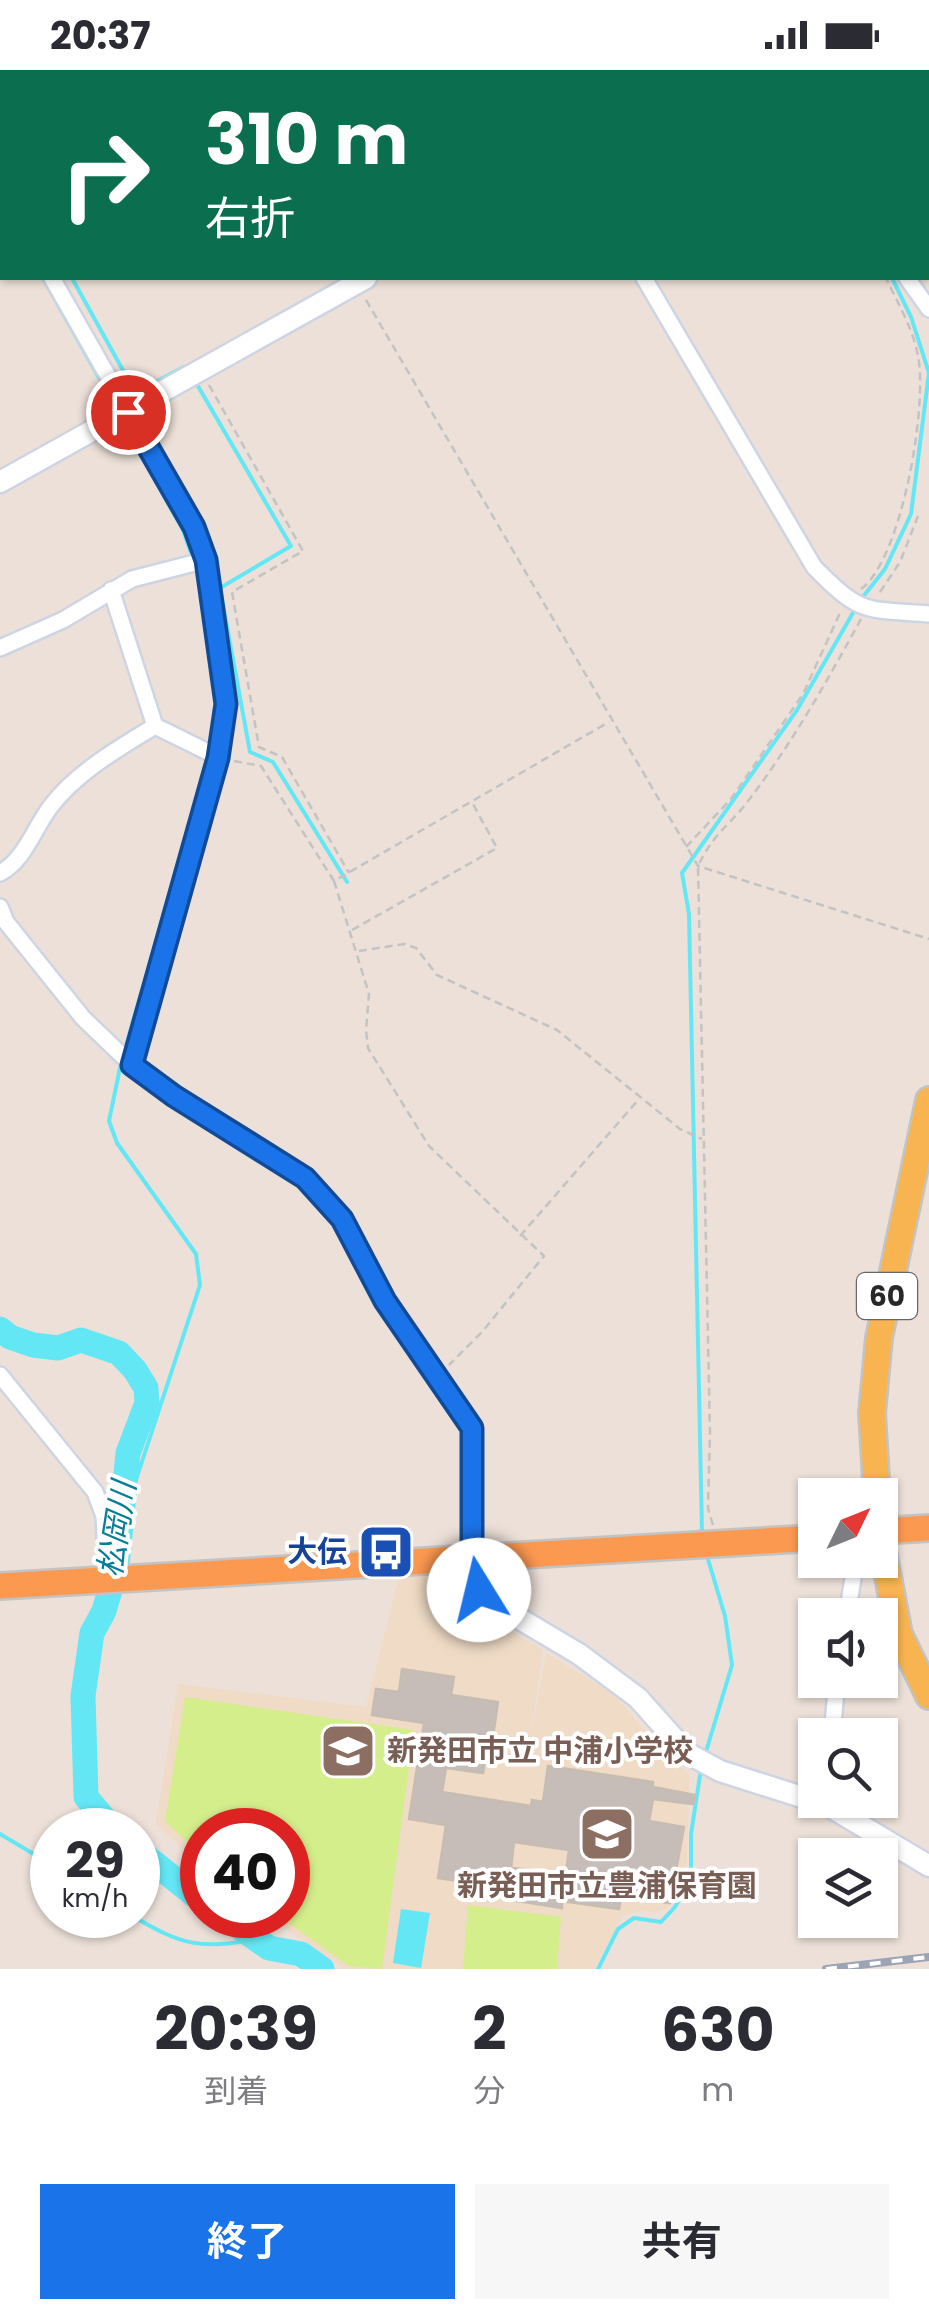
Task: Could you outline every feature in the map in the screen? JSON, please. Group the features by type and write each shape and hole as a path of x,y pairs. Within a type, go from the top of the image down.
{"highway":[{"path":"898,1531 929,1528"},
{"path":"0,1586 798,1539"}],"main road":[{"name":"60","path":"876,1478 872,1413 879,1338 929,1100"},
{"path":"888,1578 899,1634 929,1696"}],"street":[{"path":"53,280 194,527 206,560 226,704 218,758 132,1065"},
{"path":"0,482 361,280"},
{"path":"645,280 814,567 846,600 866,609 929,614"},
{"path":"908,280 929,309"},
{"path":"0,648 63,620 132,579 206,560"},
{"path":"112,590 155,726 218,758"},
{"path":"0,873 18,860 52,804 107,755 155,726"},
{"path":"0,907 6,922 83,1018 132,1065 305,1178 342,1219 385,1301 472,1428 472,1557 479,1590 493,1603 580,1654 638,1698 687,1753 720,1771 798,1794"},
{"path":"0,1375 95,1492 104,1516 107,1577"},
{"path":"851,1818 929,1866"}],"path":[{"path":"361,280 611,722 698,866 929,939"},
{"path":"200,370 303,552 232,592 259,747 282,756 349,873"},
{"path":"720,1545 708,1508 710,1433 698,866 711,840 744,805 815,702 866,609 900,562 918,516"},
{"path":"334,881 611,722"},
{"path":"218,758 261,766 334,881 369,994 368,1048 429,1146 544,1256 482,1332 438,1377"},
{"path":"351,930 497,848 472,802"},
{"path":"358,952 404,944 416,948 437,975 557,1030 680,1129 704,1140"},
{"path":"520,1236 640,1098"}],"shaded area":[{"name":"新発田市立 中浦小学校","path":"400,1574 461,1576 468,1600 485,1615 543,1650 528,1754 546,1653 613,1694 690,1775 686,1872 668,1908 622,1916 594,1969 344,1969 299,1938 310,1938 310,1808 180,1808 180,1846 160,1828 159,1808 178,1684 366,1707"}],"green space":[{"path":"185,1697 414,1730 382,1969 349,1966 309,1938 310,1808 180,1808 180,1835 165,1821"},
{"path":"468,1905 561,1917 557,1969 463,1969"}],"water":[{"path":"401,1909 430,1913 421,1968 393,1963"}],"building":[{"path":"402,1669 454,1677 451,1695 498,1702 491,1750 487,1749 483,1773 446,1768 442,1792 531,1806 532,1800 543,1802 548,1766 653,1782 653,1787 695,1795 693,1804 653,1799 649,1821 684,1827 670,1903 621,1896 619,1909 562,1901 562,1908 517,1901 518,1890 438,1878 446,1825 409,1819 424,1723 372,1715 376,1689 399,1692","holes":["514,1842 569,1850 566,1873 511,1868"]}],"waterway":[{"path":"44,280 116,408"},
{"path":"73,280 125,374 142,389 184,367 186,370"},
{"path":"862,598 885,569 911,514 929,373 911,317 893,280"},
{"path":"195,381 291,546 220,588 250,752 273,762 347,882"},
{"path":"122,421 183,530 193,559"},
{"path":"196,568 213,657"},
{"path":"702,1533 689,914 682,873 797,710 857,606"},
{"path":"211,746 217,686"},
{"path":"125,1049 209,760"},
{"path":"120,1516 133,1489 200,1285 196,1254 117,1143 109,1121 121,1063"},
{"name":"松岡川","path":"0,1329 33,1345 58,1348 81,1340 119,1353 146,1388 147,1403 128,1453 117,1566 104,1611 92,1633 83,1696 86,1797 95,1808"},
{"path":"705,1755 732,1665 725,1616 707,1556"},
{"path":"598,1969 618,1929 634,1918 661,1922 675,1907 691,1877 691,1834 701,1769"},
{"path":"0,1834 30,1852"},
{"name":"松岡川","path":"160,1868 180,1883"},
{"path":"160,1931 205,1944 257,1939"},
{"name":"松岡川","path":"255,1938 269,1948 301,1954 322,1969"}],"railway":[{"path":"826,1969 929,1957"}],"place":[{"name":"大伝","path":"386,1552"},
{"name":"新発田市立 中浦小学校","path":"348,1751"},
{"name":"新発田市立豊浦保育園","path":"607,1834"}],"route":[{"path":"128,412 194,527 206,560 226,704 218,758 132,1065 305,1178 342,1219 385,1301 472,1428 470,1518 479,1590"}]}
